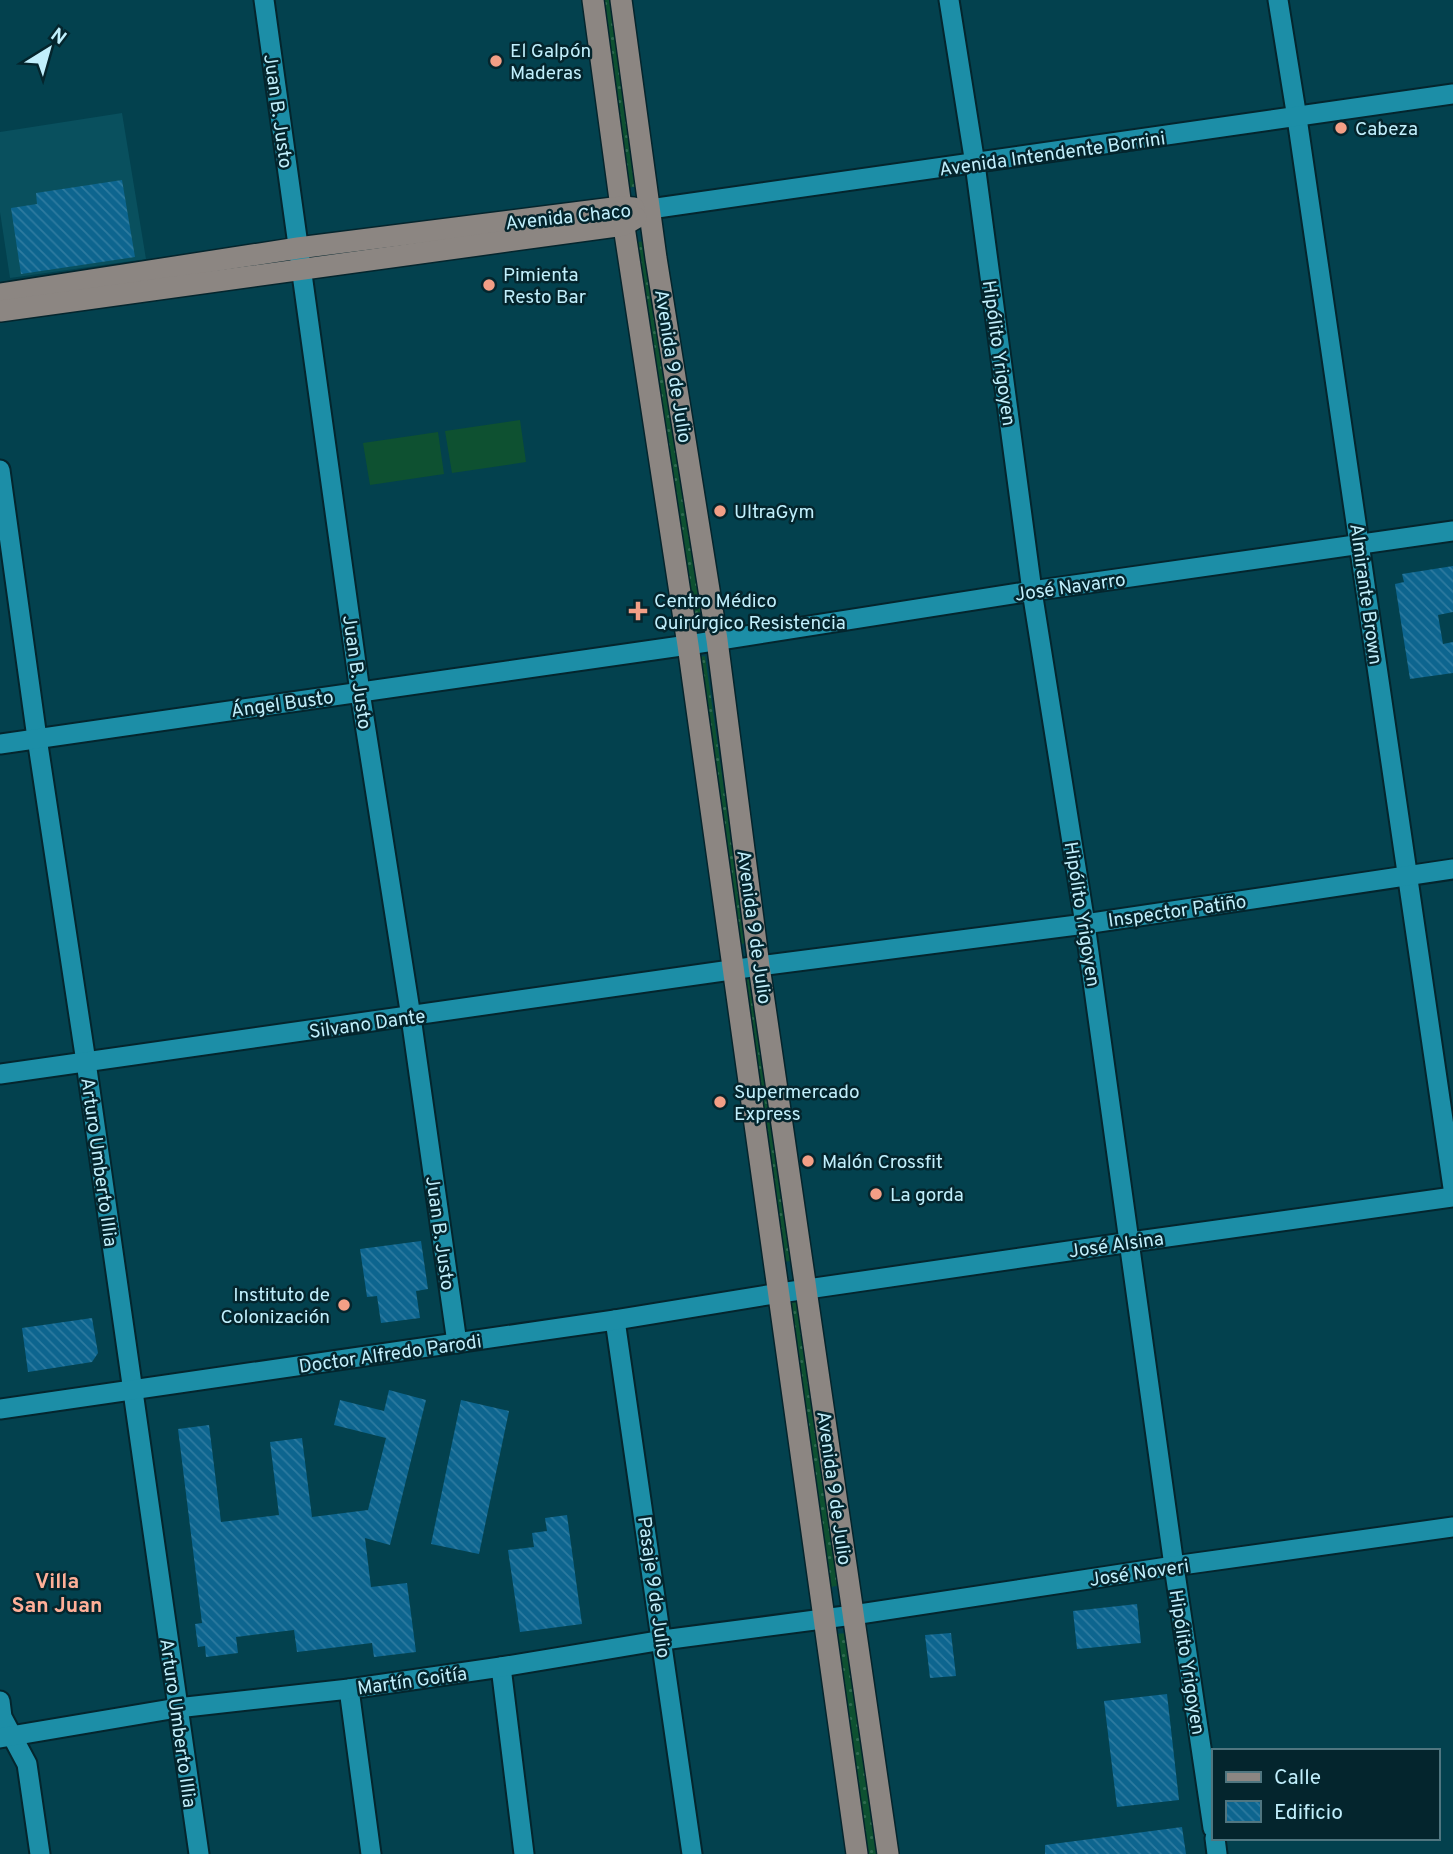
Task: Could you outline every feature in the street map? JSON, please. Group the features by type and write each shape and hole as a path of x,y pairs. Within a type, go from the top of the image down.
{"main road":[{"name":"Avenida 9 de Julio","path":"593,0 622,216 688,645 857,1854"},
{"name":"Avenida 9 de Julio","path":"621,0 650,209 717,640 759,966 888,1854"},
{"name":"Avenida Chaco","path":"0,294 299,259 622,216 650,209"},
{"name":"Avenida Chaco","path":"0,312 299,259"}],"street":[{"name":"Juan B. Justo","path":"264,0 360,692 411,1017 457,1343"},
{"name":"Hipólito Yrigoyen","path":"949,0 975,164 1032,591 1085,924 1131,1242 1174,1566 1212,1821"},
{"name":"Almirante Brown","path":"1278,0 1453,1188"},
{"name":"Avenida Intendente Borrini","path":"650,209 1453,94"},
{"name":"Arturo Umberto Illia","path":"0,470 199,1854"},
{"name":"José Navarro","path":"688,645 1032,591 1453,531"},
{"name":"Ángel Busto","path":"0,744 688,645"},
{"name":"Inspector Patiño","path":"734,971 1085,924 1453,869"},
{"name":"Silvano Dante","path":"0,1074 734,971"},
{"name":"José Alsina","path":"780,1293 1453,1197"},
{"name":"Doctor Alfredo Parodi","path":"0,1409 615,1320 780,1293"},
{"name":"Pasaje 9 de Julio","path":"615,1320 692,1854"},
{"name":"José Noveri","path":"824,1618 1453,1527"},
{"name":"Martín Goitía","path":"6,1738 177,1708 349,1689 824,1618"},
{"path":"501,1667 524,1854"},
{"path":"349,1689 371,1854"},
{"path":"0,1700 6,1738 26,1764 40,1854"}],"shaded area":[{"path":"122,113 146,259 10,278 0,212 0,132"}],"green space":[{"path":"600,0 613,0 639,186 626,188"},
{"path":"648,241 702,624 691,625 637,242"},
{"path":"520,420 526,462 452,473 445,431"},
{"path":"438,432 444,474 370,485 363,443"},
{"path":"705,656 746,943 736,945 695,658"},
{"path":"754,975 791,1261 782,1262 744,976"},
{"path":"798,1299 841,1585 831,1587 788,1300"},
{"path":"847,1633 876,1854 865,1854 836,1634"}],"building":[{"path":"122,180 135,257 21,274 11,208 37,204 36,193"},
{"path":"1453,566 1453,612 1438,615 1443,644 1453,642 1453,673 1410,679 1395,584 1404,582 1402,574"},
{"path":"421,1241 428,1289 416,1291 420,1318 381,1323 377,1296 367,1297 360,1249"},
{"path":"92,1318 98,1353 92,1362 28,1372 22,1328"},
{"path":"389,1390 426,1400 390,1545 365,1538 371,1587 407,1583 416,1652 374,1657 372,1643 297,1652 294,1630 236,1637 238,1653 206,1657 205,1646 198,1647 195,1624 202,1623 178,1429 209,1425 221,1522 279,1515 270,1442 302,1438 312,1517 368,1510 386,1438 334,1425 340,1400 384,1411"},
{"path":"461,1400 509,1411 479,1554 431,1544"},
{"path":"567,1515 582,1624 520,1632 508,1550 534,1547 532,1533 547,1531 545,1518"},
{"path":"1137,1604 1141,1643 1077,1649 1073,1611"},
{"path":"951,1633 956,1676 930,1678 925,1635"},
{"path":"1167,1694 1179,1800 1117,1807 1104,1701"},
{"path":"1182,1827 1186,1854 1045,1854 1045,1845"}],"place":[{"name":"El Galpón Maderas","path":"496,61"},
{"name":"Cabeza","path":"1341,128"},
{"name":"Pimienta Resto Bar","path":"489,285"},
{"name":"UltraGym","path":"720,511"},
{"name":"Centro Médico Quirúrgico Resistencia","path":"638,611"},
{"name":"Supermercado Express","path":"720,1102"},
{"name":"Malón Crossfit","path":"808,1161"},
{"name":"La gorda","path":"876,1194"},
{"name":"Instituto de Colonización","path":"344,1305"}],"district":[{"name":"Villa San Juan","path":"57,1593"}]}
